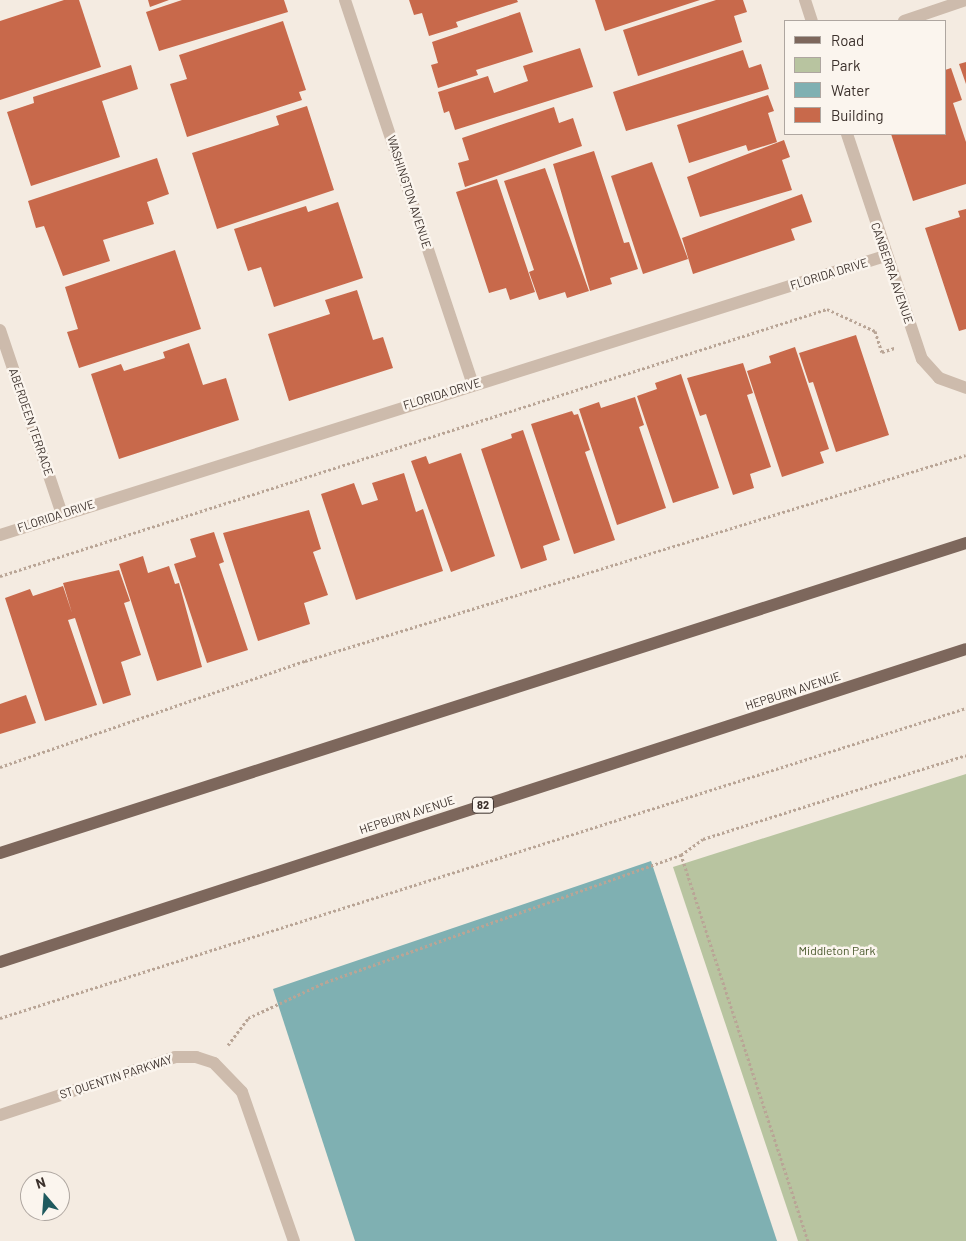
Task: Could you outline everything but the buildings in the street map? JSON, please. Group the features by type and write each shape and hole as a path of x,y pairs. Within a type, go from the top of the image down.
{"main road":[{"path":"0,853 966,543"},
{"name":"HEPBURN AVENUE","path":"0,962 966,649"}],"street":[{"name":"WASHINGTON AVENUE","path":"345,0 473,385"},
{"path":"805,0 812,20"},
{"path":"907,20 966,0"},
{"name":"CANBERRA AVENUE","path":"847,135 885,256 922,360 939,378 966,388"},
{"name":"FLORIDA DRIVE","path":"0,535 885,256"},
{"name":"ABERDEEN TERRACE","path":"0,330 62,514"},
{"name":"ST QUENTIN PARKWAY","path":"0,1115 175,1058 196,1057 214,1063"},
{"path":"214,1063 242,1092 294,1241"}],"path":[{"path":"0,576 827,309 875,330 882,352 915,342"},
{"path":"0,767 305,661 966,455"},
{"path":"0,1018 966,708"},
{"path":"214,1063 248,1018 326,982 681,855 703,840 966,755"},
{"path":"681,855 808,1241"}],"green space":[{"name":"Middleton Park","path":"966,774 966,1241 798,1241 673,867"}],"water":[{"path":"651,861 777,1241 355,1241 273,989"}]}
